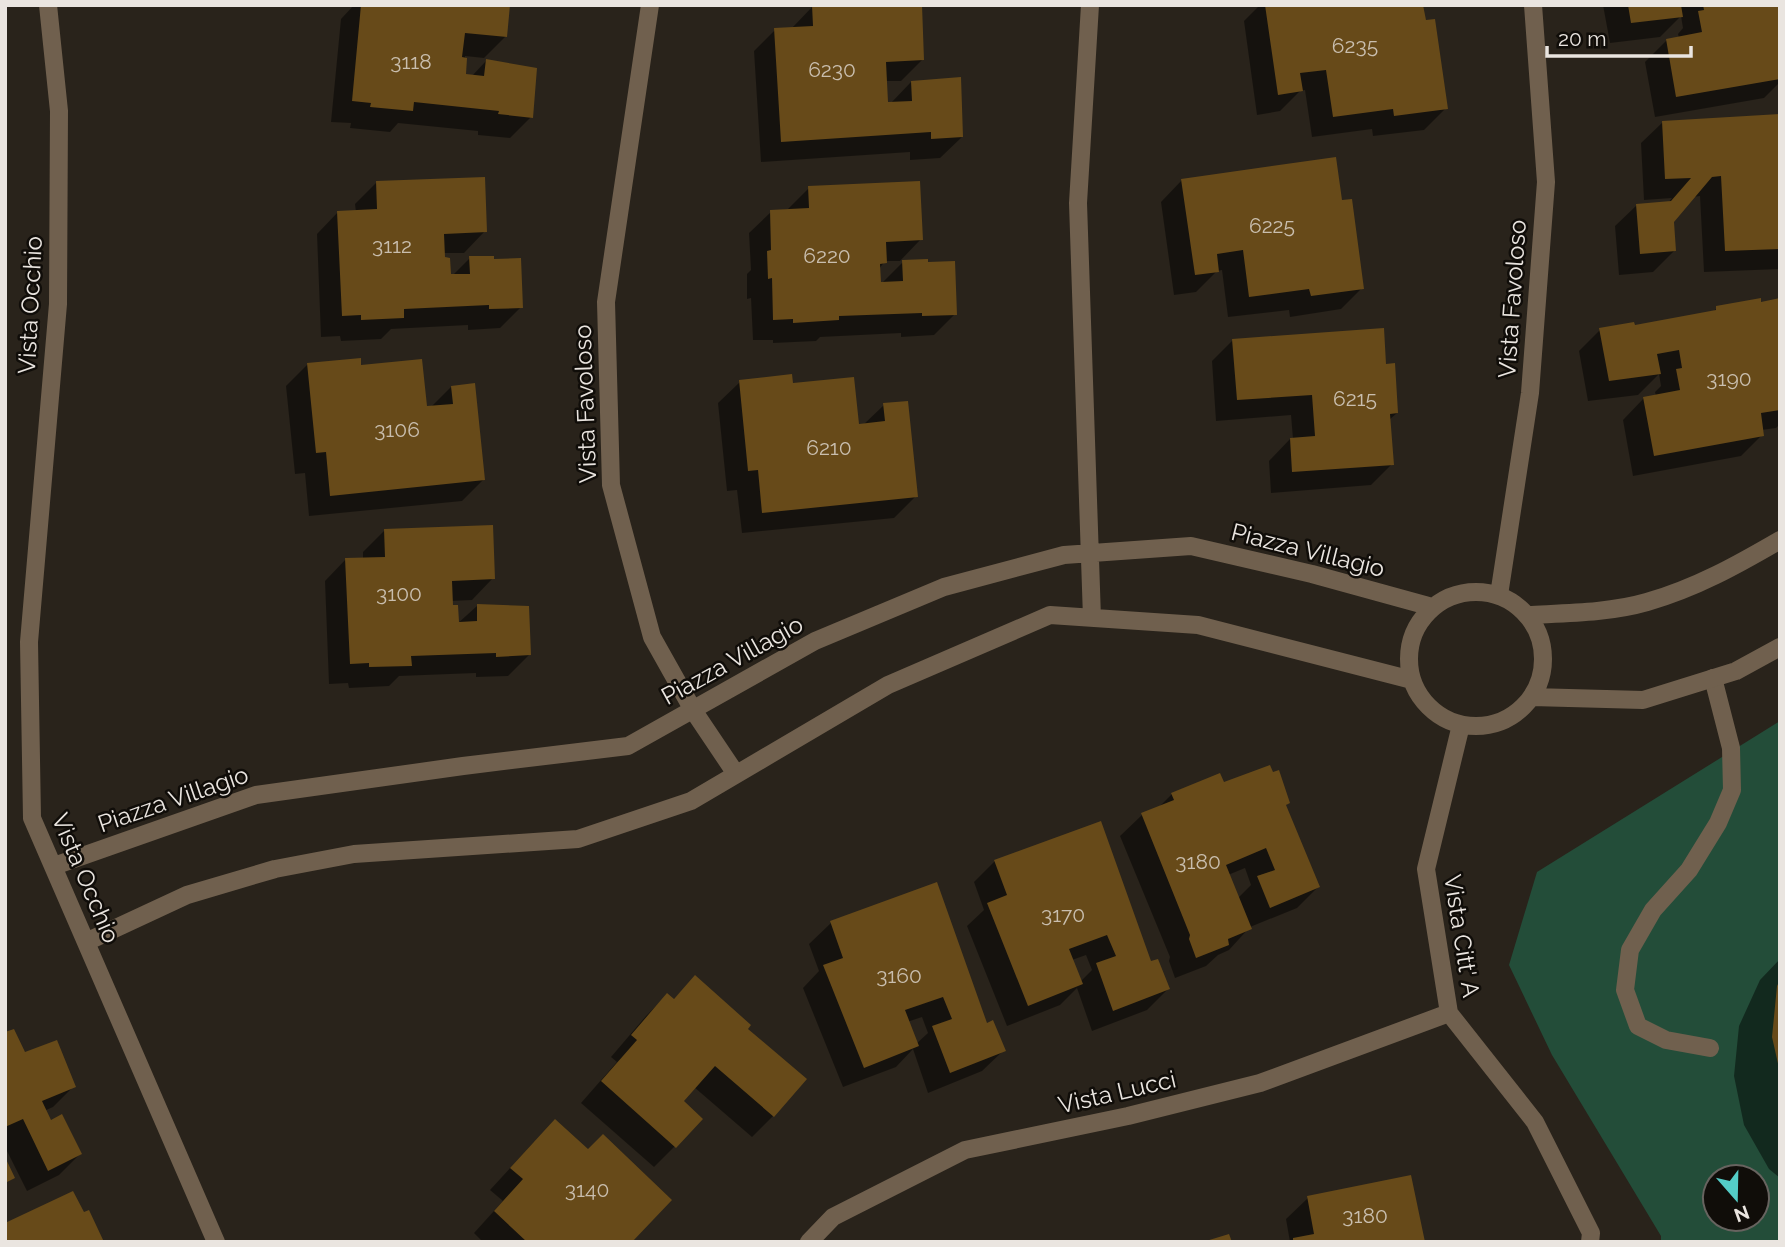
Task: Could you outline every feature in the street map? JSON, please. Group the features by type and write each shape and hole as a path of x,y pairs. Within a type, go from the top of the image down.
{"street":[{"name":"Vista Occhio","path":"48,5 60,111 58,304 29,642 32,818 216,1242"},
{"name":"Vista Favoloso","path":"650,5 606,302 611,485 652,637 693,710 736,774"},
{"path":"1090,5 1078,203 1092,618"},
{"name":"Vista Favoloso","path":"1499,595 1530,393 1546,182 1533,5"},
{"path":"1528,615 1589,612 1646,603 1722,575 1780,540"},
{"name":"Piazza Villagio","path":"54,866 256,794 463,765 628,746 815,641 944,587 1063,555 1191,546 1312,574 1432,607"},
{"path":"1482,591 1499,595 1515,603 1528,615 1538,630 1543,646 1540,681 1532,697 1519,712 1502,721 1482,726 1461,725 1440,717 1423,701 1412,680 1408,661 1411,641 1419,622 1432,607 1464,592 1482,591"},
{"path":"86,942 187,895 275,869 354,853 578,839 691,801 888,685 1050,615 1198,625 1412,680"},
{"path":"1532,697 1643,700 1736,671 1780,648"},
{"path":"1710,1048 1667,1040 1638,1026 1625,990 1630,950 1653,910 1689,870 1718,823 1732,790 1731,748 1713,678"},
{"name":"Vista Citt' A","path":"1461,725 1426,869 1449,1013 1535,1122 1591,1233 1590,1242"},
{"name":"Vista Lucci","path":"809,1242 833,1217 965,1150 1128,1116 1260,1083 1449,1013"}],"green space":[{"path":"1780,721 1780,1242 1661,1242 1661,1236 1552,1055 1509,965 1537,872"}],"building":[{"path":"361,5 510,5 507,37 465,33 462,57 467,58 466,74 484,76 486,59 537,68 533,118 498,114 499,111 414,102 413,111 370,107 371,103 352,101"},
{"path":"812,5 922,5 924,60 886,62 888,102 912,101 911,81 961,77 963,137 931,139 931,132 781,142 774,28 813,26"},
{"path":"1265,5 1423,5 1426,20 1435,19 1448,109 1394,116 1393,109 1333,117 1326,70 1300,73 1303,91 1278,95"},
{"path":"1628,5 1681,5 1683,17 1631,23"},
{"path":"1703,5 1780,5 1780,79 1676,97 1666,39 1702,32 1698,11 1704,10"},
{"path":"1780,114 1780,249 1725,251 1721,176 1712,177 1674,222 1676,251 1640,254 1636,204 1671,201 1691,178 1665,179 1662,121"},
{"path":"1336,157 1342,200 1352,199 1364,289 1311,296 1309,289 1249,297 1243,250 1217,254 1219,272 1195,275 1181,179"},
{"path":"485,177 487,232 444,234 445,257 450,258 451,274 470,274 469,256 521,258 523,308 489,309 489,305 404,309 404,318 361,320 361,315 342,316 337,211 377,209 376,181"},
{"path":"920,181 923,240 886,242 887,263 880,264 881,282 903,281 902,260 955,261 957,315 922,316 922,313 839,316 839,320 793,323 793,319 773,320 772,278 768,279 767,251 771,250 770,210 809,208 808,186"},
{"path":"1761,298 1761,302 1780,298 1780,410 1761,413 1764,436 1654,456 1643,397 1680,390 1676,369 1682,368 1679,350 1657,354 1661,374 1609,381 1599,328 1634,322 1635,325 1716,310 1716,306"},
{"path":"1384,328 1386,364 1395,363 1398,413 1390,414 1394,465 1292,472 1290,438 1315,436 1312,395 1237,400 1232,339"},
{"path":"361,358 361,365 422,359 427,406 453,404 451,386 475,383 485,480 330,496 326,452 316,453 307,363"},
{"path":"792,374 793,383 854,377 859,424 885,421 883,403 908,401 918,497 762,513 758,470 748,471 739,380"},
{"path":"493,525 495,579 452,581 453,605 458,605 459,622 477,621 477,604 529,606 531,655 496,657 496,653 411,656 412,666 369,667 369,663 350,664 345,558 385,557 384,529"},
{"path":"1270,765 1273,772 1279,770 1290,803 1286,805 1320,887 1270,908 1257,876 1275,870 1266,848 1226,865 1252,929 1228,939 1229,945 1196,958 1190,935 1141,813 1174,800 1171,793 1220,773 1224,782"},
{"path":"1101,821 1151,961 1158,959 1170,989 1113,1011 1096,963 1116,956 1107,935 1069,949 1083,984 1028,1006 987,903 1007,895 994,860"},
{"path":"937,882 987,1023 993,1020 1006,1051 950,1073 932,1026 952,1019 943,997 905,1010 919,1046 864,1068 823,965 843,958 830,921"},
{"path":"695,975 751,1025 748,1029 807,1079 774,1117 715,1066 684,1101 703,1119 676,1148 601,1081 637,1040 631,1035 667,993 674,999"},
{"path":"1780,980 1779,1068 1772,1037 1777,986"},
{"path":"14,1029 25,1052 57,1040 76,1087 42,1101 51,1120 62,1114 82,1154 48,1171 23,1119 5,1127 5,1032"},
{"path":"555,1119 588,1149 603,1134 672,1200 632,1242 527,1242 494,1211 523,1179 510,1168"},
{"path":"5,1157 15,1178 5,1183"},
{"path":"1411,1175 1425,1242 1293,1242 1293,1238 1314,1234 1307,1196"},
{"path":"73,1191 84,1212 89,1210 104,1242 5,1242 5,1223"},
{"path":"1229,1234 1232,1242 1206,1242 1206,1241"}]}
